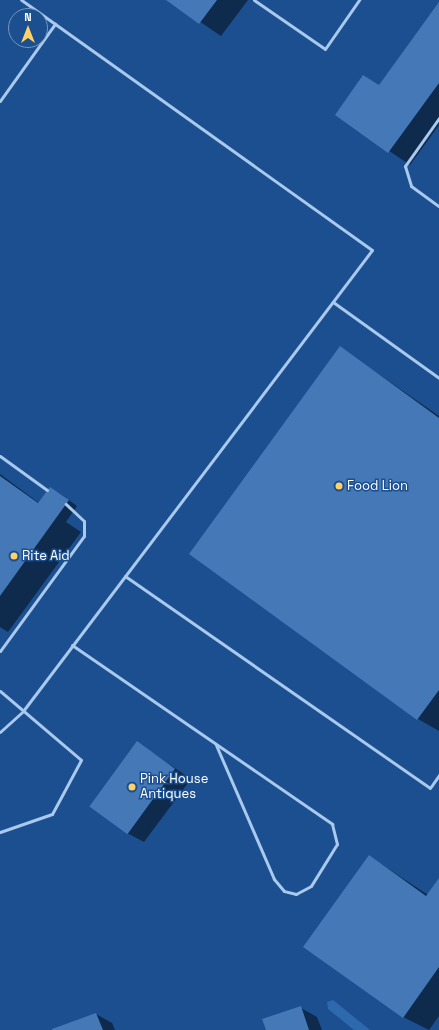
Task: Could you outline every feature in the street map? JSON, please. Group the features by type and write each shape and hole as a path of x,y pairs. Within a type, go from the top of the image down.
{"lane":[{"path":"0,732 23,711 372,250 21,0"},
{"path":"254,0 325,49 359,0"},
{"path":"0,101 55,24"},
{"path":"439,118 405,166 410,186 439,206"},
{"path":"333,302 439,378"},
{"path":"0,456 47,490"},
{"path":"0,651 84,536 84,522 66,504"},
{"path":"125,576 430,788 439,775"},
{"path":"72,645 332,824 337,844 311,886 296,894 284,891 274,879 216,745"},
{"path":"0,691 81,760 52,814 0,832"}],"shaded area":[{"path":"333,1000 370,1030 354,1030 328,1009 327,1002"}],"building":[{"path":"166,0 217,0 199,24"},
{"path":"439,2 439,83 388,153 335,115 363,75 379,85"},
{"name":"Food Lion","path":"340,346 439,418 439,690 417,720 189,554"},
{"name":"Rite Aid","path":"0,476 38,503 50,487 69,500 0,596"},
{"name":"Pink House Antiques","path":"137,741 175,769 127,834 89,807"},
{"path":"369,855 426,896 439,878 439,967 403,1018 303,947"},
{"path":"301,1006 309,1030 266,1030 262,1019"},
{"path":"96,1013 103,1030 52,1030 52,1029"}],"place":[{"name":"Food Lion","path":"339,486"},
{"name":"Rite Aid","path":"14,556"},
{"name":"Pink House Antiques","path":"132,787"}]}
